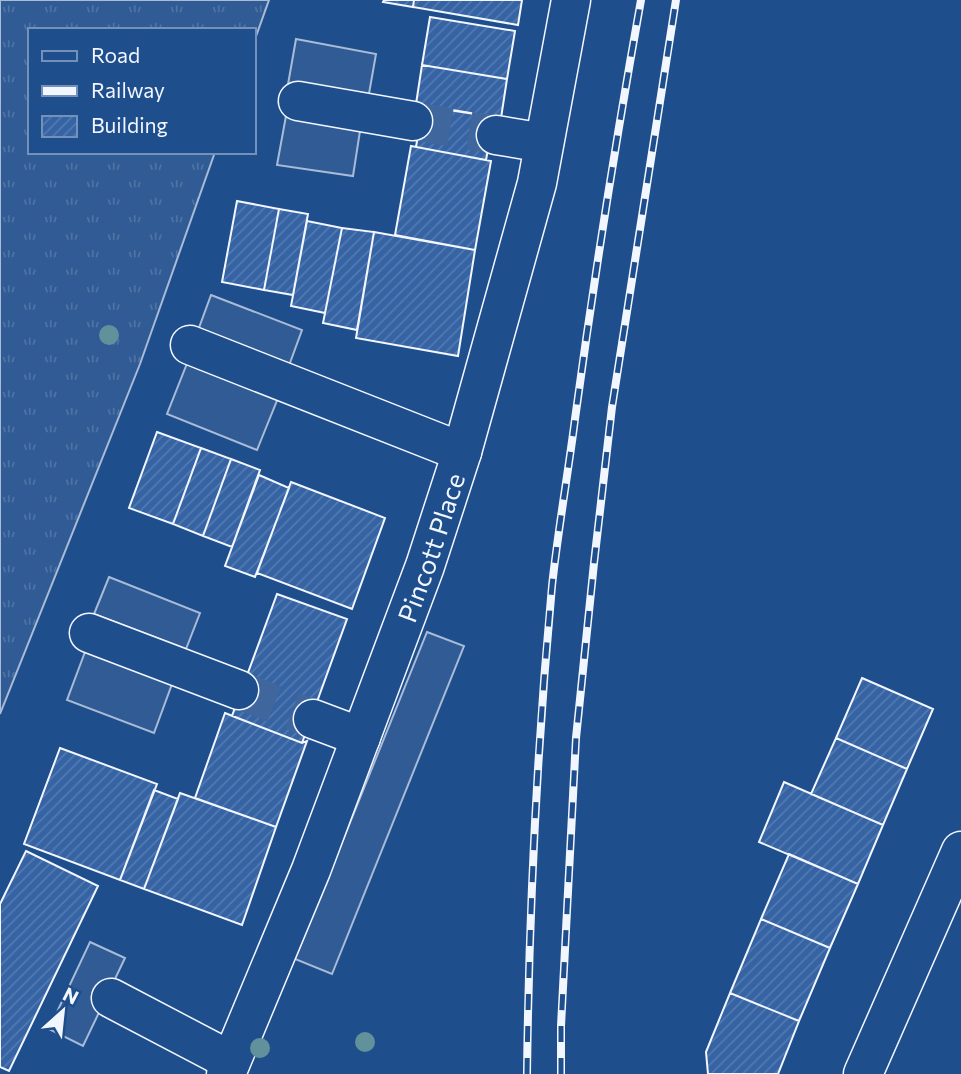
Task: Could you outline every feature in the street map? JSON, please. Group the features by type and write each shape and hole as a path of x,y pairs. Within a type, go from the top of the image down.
{"street":[{"name":"Pincott Place","path":"228,1071 361,737 425,566 462,452 537,183 571,0"},
{"path":"298,101 413,121"},
{"path":"496,135 544,143"},
{"path":"190,345 462,452"},
{"path":"89,633 239,690"},
{"path":"313,719 361,737"},
{"path":"863,1074 961,852"},
{"path":"111,998 228,1071"}],"green space":[{"path":"0,0 269,0 256,36 256,28 28,28 28,154 214,154 140,364 0,714"}],"shaded area":[{"path":"296,39 376,54 367,105 287,90"},
{"path":"288,105 362,118 353,176 277,165"},
{"path":"211,295 302,330 287,371 196,336"},
{"path":"188,361 278,398 257,450 167,414"},
{"path":"109,577 200,613 186,649 94,614"},
{"path":"427,632 464,646 332,974 295,959"},
{"path":"85,652 172,684 154,733 67,700"},
{"path":"90,942 125,958 83,1046 49,1029"}],"building":[{"path":"414,0 413,7 383,2"},
{"path":"414,0 522,0 518,25 413,7"},
{"path":"430,17 515,31 507,79 422,65"},
{"path":"422,65 507,79 501,118 416,104"},
{"path":"423,106 494,117 486,160 416,147"},
{"path":"411,146 491,161 475,250 395,235"},
{"path":"237,201 279,209 264,290 222,282"},
{"path":"279,209 308,214 293,295 264,290"},
{"path":"307,221 342,228 325,313 291,306"},
{"path":"342,228 374,232 357,330 323,323"},
{"path":"374,232 475,250 458,356 356,338"},
{"path":"157,432 201,448 173,524 129,508"},
{"path":"201,448 231,459 203,536 173,524"},
{"path":"231,459 260,470 232,547 203,536"},
{"path":"259,475 289,488 255,577 225,566"},
{"path":"291,482 385,518 352,609 257,573"},
{"path":"277,594 347,619 302,743 232,716"},
{"path":"862,678 933,709 907,769 836,738"},
{"path":"225,713 302,743 307,741 276,827 195,798"},
{"path":"836,738 907,769 883,825 811,794"},
{"path":"60,748 157,784 120,880 24,844"},
{"path":"784,782 883,825 858,884 759,842"},
{"path":"154,790 178,799 144,889 120,880"},
{"path":"180,793 276,827 242,925 144,889"},
{"path":"26,851 98,886 9,1071 0,1067 0,904"},
{"path":"789,854 858,884 830,948 761,919"},
{"path":"761,919 830,948 799,1021 730,993"},
{"path":"730,993 799,1021 778,1074 708,1074 706,1052"}],"tunnel":[{"path":"413,121 496,135"},
{"path":"239,690 313,719"}],"railway":[{"path":"527,1074 535,830 552,586 598,262 641,0"},
{"path":"561,1074 561,1026 576,738 594,563 612,407 676,0"}]}
